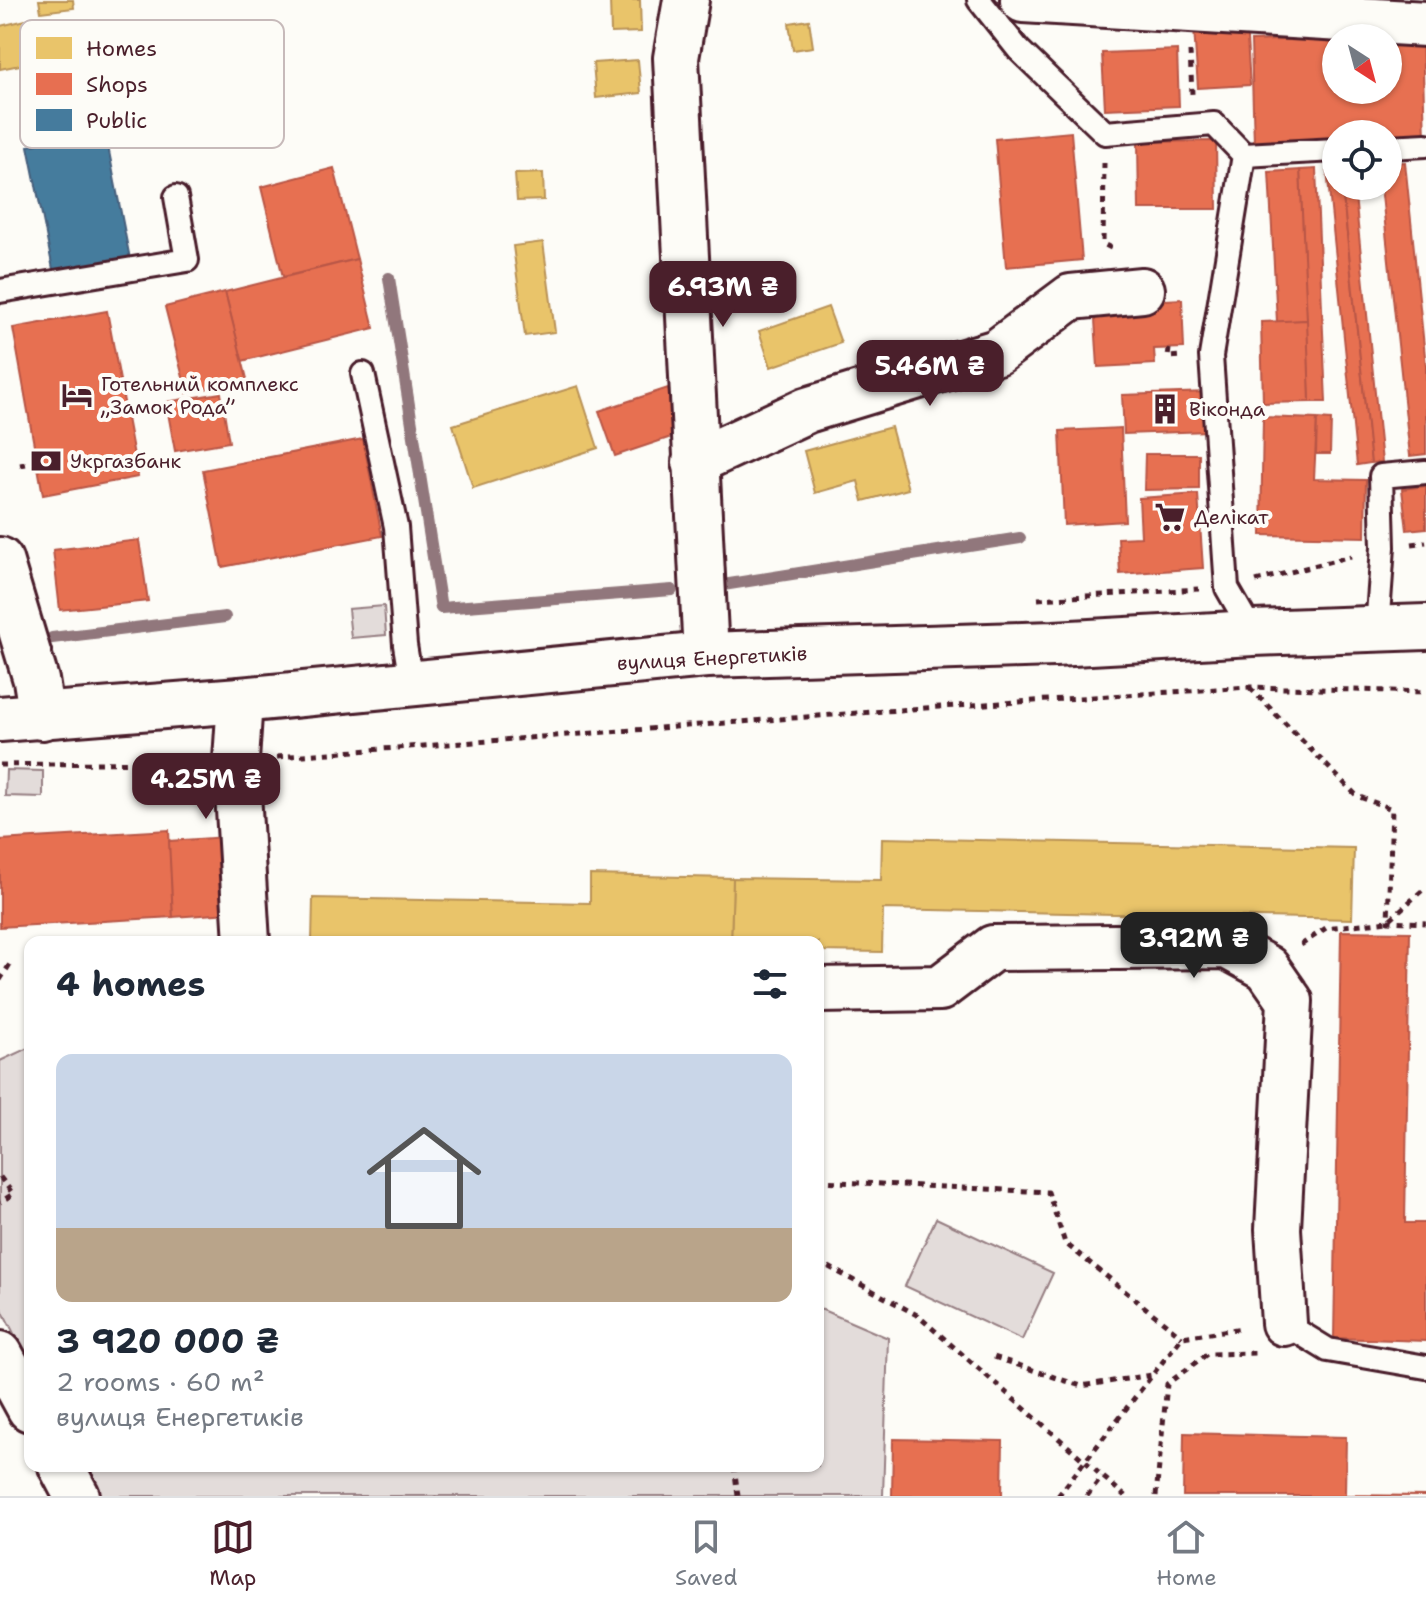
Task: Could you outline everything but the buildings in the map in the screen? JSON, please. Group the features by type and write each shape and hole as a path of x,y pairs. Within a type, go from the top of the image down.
{"street":[{"path":"686,0 676,58 706,655"},
{"path":"1023,0 1426,24"},
{"path":"695,462 807,410 997,352 1071,297 1142,290"},
{"path":"2,572 36,680 21,718"},
{"name":"вулиця Енергетиків","path":"21,718 706,655 1054,644 1426,627"},
{"path":"240,700 236,760 247,936"},
{"path":"824,990 940,988 993,948 1227,946 1267,968 1290,1001 1278,1229 1284,1323"},
{"path":"0,1354 24,1398"},
{"path":"64,1472 77,1496"}],"lane":[{"path":"979,0 1018,49 1105,133 1214,124 1244,155 1322,151"},
{"path":"1402,146 1426,145"},
{"path":"1244,155 1211,356 1227,588 1253,633"},
{"path":"0,291 187,260 176,197"},
{"path":"363,374 396,527 405,645 411,682"},
{"path":"1377,629 1383,547 1381,476 1426,472"},
{"path":"1284,1323 1328,1350 1426,1367"}],"path":[{"path":"1187,10 1192,95 1214,124"},
{"path":"1105,133 1103,244 1117,251"},
{"path":"20,465 37,462"},
{"path":"1249,687 1357,796 1392,809 1388,921"},
{"path":"0,765 236,760 1249,687 1426,692"},
{"path":"1388,921 1426,887"},
{"path":"1267,968 1326,928 1388,921 1426,923"},
{"path":"0,980 10,964"},
{"path":"0,1177 13,1194 0,1202"},
{"path":"824,1181 1048,1192 1065,1243 1182,1337"},
{"path":"824,1264 917,1315 1125,1496"},
{"path":"1058,1496 1182,1337 1284,1323"},
{"path":"1156,1496 1167,1384 1207,1354 1328,1350"},
{"path":"994,1357 1081,1386 1153,1375"},
{"path":"735,1472 738,1496"},
{"path":"1087,1496 1102,1477"}],"shaded area":[{"path":"384,606 386,635 351,638 348,609"},
{"path":"6,770 43,771 43,797 5,796"},
{"path":"24,1050 24,1353 0,1306 0,1061"},
{"path":"936,1218 1053,1273 1022,1340 905,1286"},
{"path":"824,1311 888,1338 883,1496 96,1496 84,1472 824,1472"}],"waterway":[{"path":"389,278 441,608 672,590"},
{"path":"723,585 1020,538"},
{"path":"52,638 225,617"}],"place":[{"name":"Готельний комплекс „Замок Рода”","path":"77,395"},
{"name":"Віконда","path":"1165,409"},
{"name":"Укргазбанк","path":"46,461"},
{"name":"Делікат","path":"1170,517"}]}
